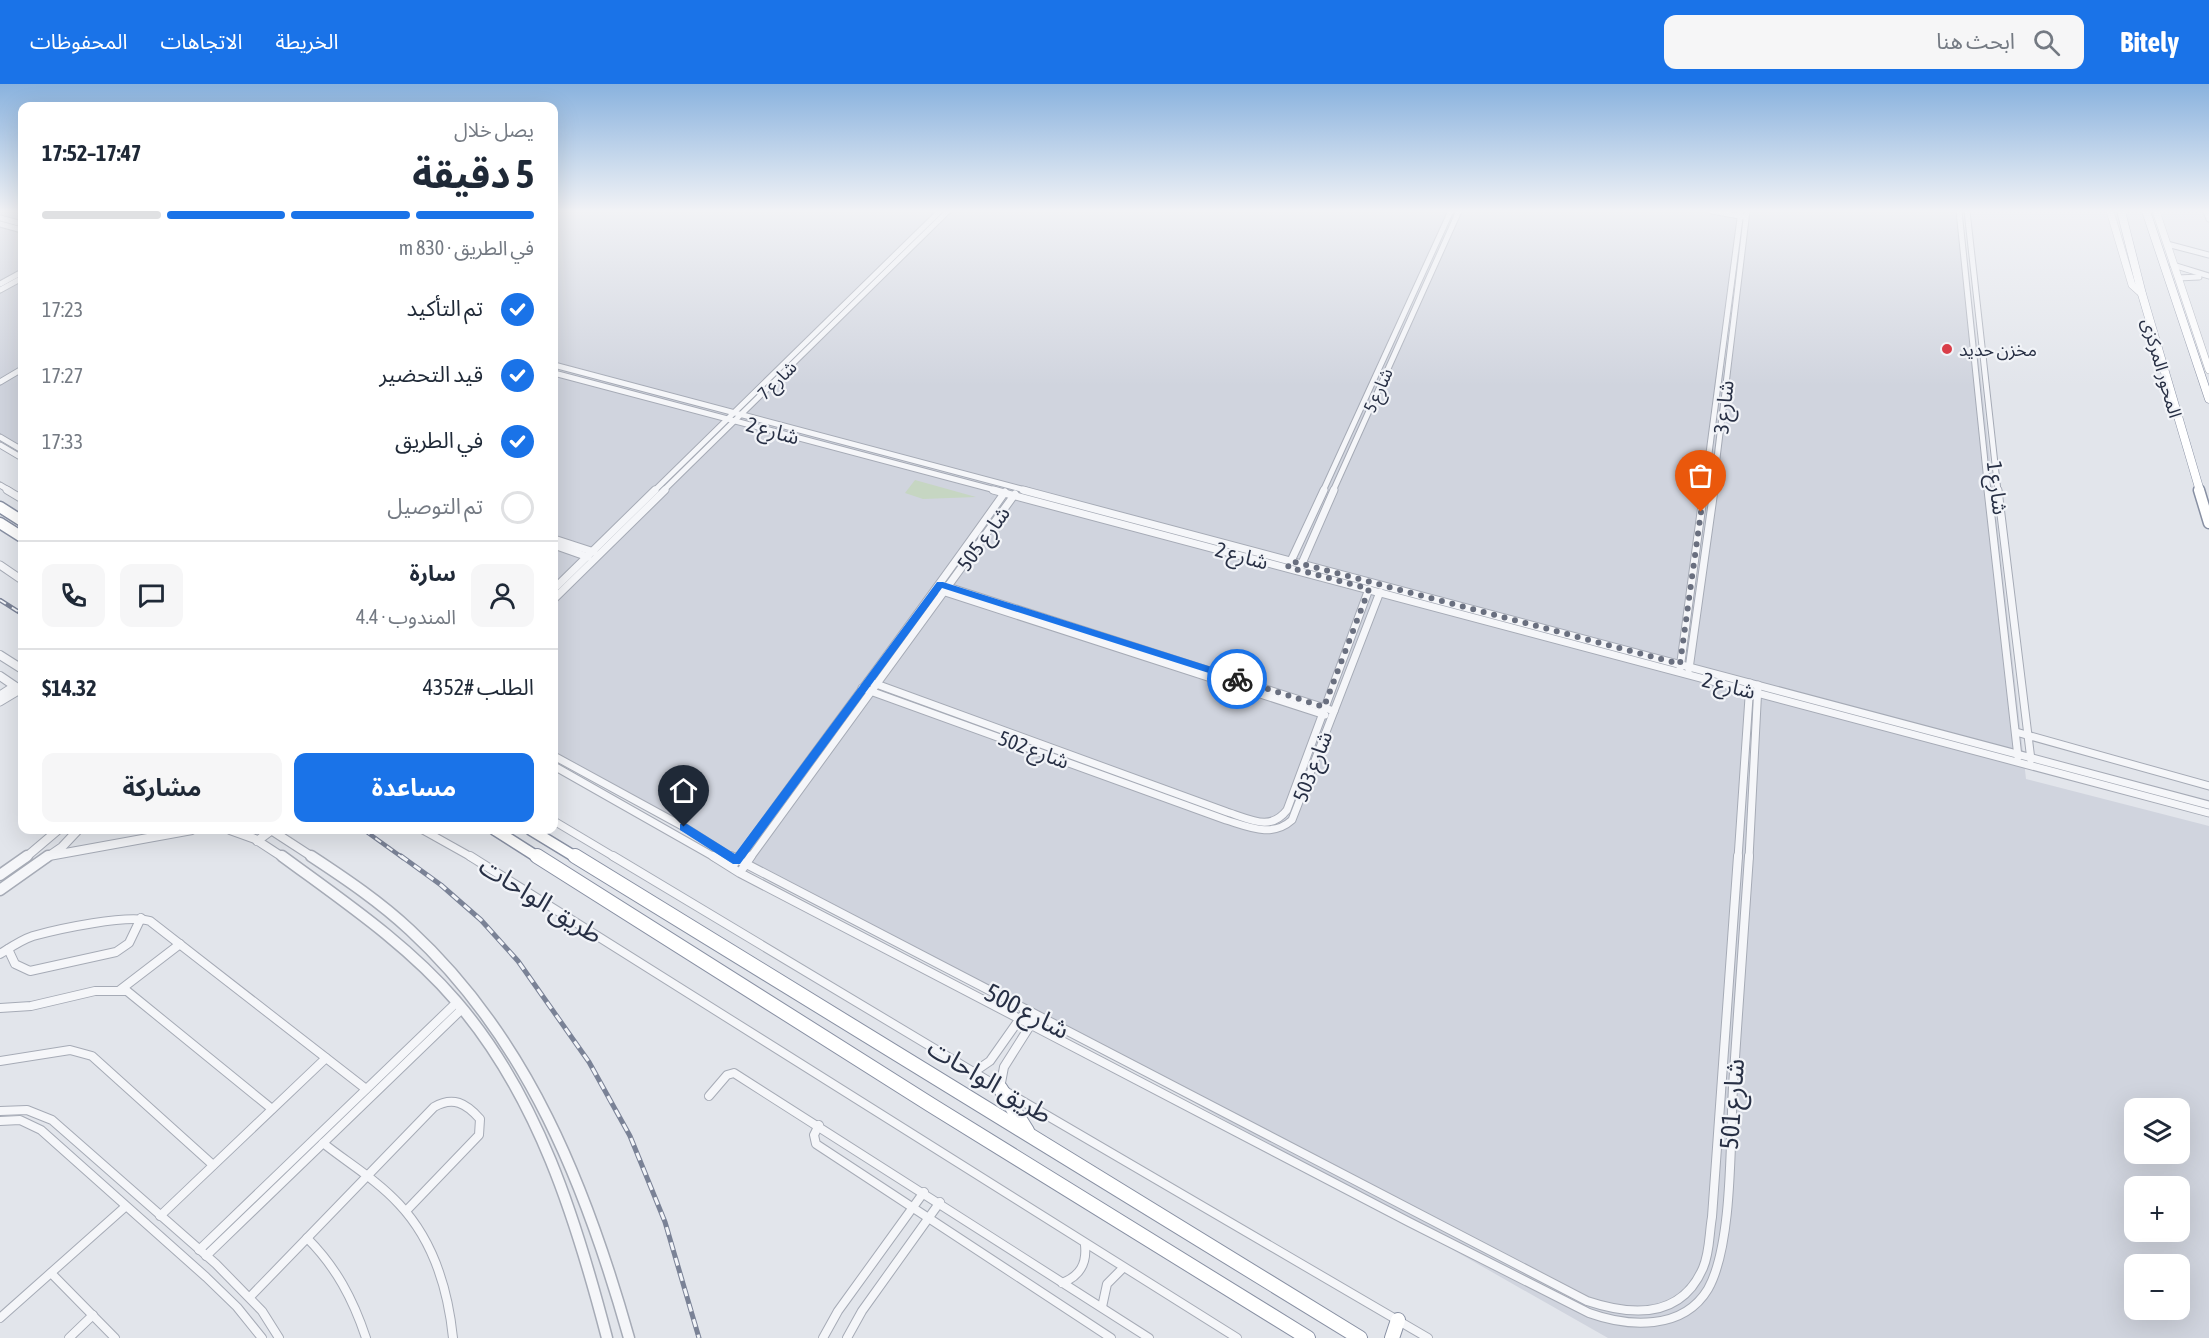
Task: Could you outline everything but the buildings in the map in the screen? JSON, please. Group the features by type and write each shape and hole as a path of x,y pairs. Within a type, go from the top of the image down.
{"highway":[{"name":"المحور المركزى","path":"2136,270 2209,523"},
{"name":"المحور المركزى","path":"2165,270 2209,399"},
{"path":"2178,311 2190,313"},
{"path":"0,507 18,518"},
{"path":"0,523 18,534"},
{"name":"طريق الواحات","path":"501,834 921,1099 1308,1338"},
{"name":"طريق الواحات","path":"538,834 1360,1338"},
{"path":"1000,1088 1029,1134"},
{"path":"1392,1338 1398,1320"}],"main road":[{"path":"2127,270 2132,285 2142,294"},
{"path":"2175,270 2209,370"}],"street":[{"name":"شارع 7","path":"558,595 882,270"},
{"name":"شارع 7","path":"742,415 889,270"},
{"name":"شارع 5","path":"1289,564 1424,270"},
{"name":"شارع 5","path":"1301,567 1384,375 1434,270"},
{"name":"شارع 3","path":"1680,668 1736,270"},
{"name":"شارع 3","path":"1688,670 1715,479 1738,270"},
{"name":"شارع 1","path":"1965,270 2019,762"},
{"name":"شارع 1","path":"1972,270 2032,765"},
{"path":"2187,270 2209,277"},
{"path":"0,284 18,274"},
{"path":"2178,278 2209,277"},
{"path":"0,290 18,280"},
{"path":"1407,306 1417,308"},
{"name":"شارع 2","path":"558,366 1005,492 1017,492"},
{"path":"0,380 18,369"},
{"name":"شارع 2","path":"558,374 728,419 742,415 1017,492 1680,668"},
{"path":"1978,394 1986,396"},
{"path":"558,585 728,419"},
{"path":"0,437 18,448"},
{"path":"0,445 18,456"},
{"path":"0,485 18,496"},
{"name":"شارع 505","path":"738,867 876,684 1005,492"},
{"name":"شارع 505","path":"738,867 867,681 1017,492"},
{"path":"558,541 589,554 594,560"},
{"path":"558,546 589,554 600,554"},
{"path":"1995,548 2005,550"},
{"path":"0,566 18,577"},
{"name":"شارع 2","path":"1301,567 1380,592 1688,670 2209,813"},
{"path":"942,588 1333,714"},
{"name":"شارع 503","path":"1206,808 1261,823 1275,822 1287,810 1322,710 1369,589"},
{"name":"شارع 503","path":"1206,808 1252,827 1277,830 1292,820 1380,592"},
{"path":"0,655 18,666"},
{"path":"0,676 18,688"},
{"name":"شارع 502","path":"867,681 1206,808"},
{"name":"شارع 502","path":"862,688 1147,786"},
{"name":"شارع 2","path":"1754,688 2031,757 2209,805"},
{"name":"شارع 501","path":"1504,1258 1587,1301 1611,1310 1641,1312 1668,1305 1689,1290 1700,1274 1706,1256 1712,1217 1754,688"},
{"name":"شارع 501","path":"1501,1268 1545,1292 1611,1322 1643,1324 1674,1317 1699,1300 1715,1276 1725,1211 1747,891 1754,688"},
{"path":"0,695 18,689"},
{"path":"0,702 18,690"},
{"path":"2016,732 2209,786"},
{"name":"شارع 500","path":"558,758 684,827 738,867 1026,1010 1504,1258"},
{"name":"شارع 500","path":"558,768 964,990 1501,1268"},
{"path":"1301,769 1311,771"},
{"name":"طريق الواحات","path":"558,823 1000,1088 1428,1338"},
{"path":"0,875 31,854 54,834"},
{"path":"0,890 49,856 74,834"},
{"path":"49,856 170,834"},
{"path":"244,834 344,902 400,946 460,1005 496,1054 544,1146 590,1275 607,1338"},
{"path":"257,841 267,834"},
{"path":"278,834 375,900 411,930 468,990 508,1044 547,1110 589,1207 628,1338"},
{"name":"طريق الواحات","path":"430,834 491,868 1085,1245 1237,1338"},
{"path":"0,954 33,936 124,918 141,918 150,921 366,1089"},
{"path":"8,949 13,964 22,970 30,971 108,955 129,944 141,918"},
{"path":"120,990 180,944"},
{"path":"964,990 970,982"},
{"path":"0,1008 17,1008 108,990 120,990 133,994 272,1109"},
{"path":"203,1253 366,1089 460,1005"},
{"path":"203,1253 323,1143 460,1005"},
{"path":"974,1072 990,1061 1026,1010"},
{"path":"1000,1088 1004,1067 1036,1016"},
{"path":"0,1061 70,1050 92,1056 213,1165"},
{"path":"160,1216 326,1058"},
{"path":"1128,1075 1133,1066"},
{"path":"710,1096 725,1077 734,1072 1149,1338"},
{"path":"1184,1104 1188,1095"},
{"path":"250,1297 434,1107 452,1099 463,1102 480,1119 479,1135 405,1211"},
{"path":"0,1111 27,1110 45,1115 250,1297 279,1338"},
{"path":"0,1121 20,1120 34,1126 214,1285 250,1322 262,1338"},
{"path":"819,1125 814,1135 816,1144 1111,1338"},
{"path":"323,1143 405,1211 433,1259 445,1293 453,1338"},
{"path":"82,1167 93,1157"},
{"path":"1331,1182 1336,1172"},
{"path":"823,1338 838,1311 924,1192"},
{"path":"847,1338 862,1311 940,1202"},
{"path":"0,1318 125,1207"},
{"path":"307,1238 336,1270 348,1289 366,1338"},
{"path":"1062,1283 1070,1281 1082,1269 1087,1253 1085,1245"},
{"path":"1501,1268 1504,1258"},
{"path":"1102,1307 1103,1294 1109,1281 1123,1268"},
{"path":"51,1273 115,1338"},
{"path":"214,1285 225,1274"},
{"path":"1611,1310 1611,1322"},
{"path":"69,1338 93,1315"}],"shaded area":[{"path":"0,270 18,270 18,458 0,448"},
{"path":"558,270 1969,270 2026,779 2209,826 2209,1338 1608,1338 1024,1006 750,865 558,758"}],"green space":[{"path":"915,480 976,497 923,499 905,493"}],"railway":[{"path":"0,600 18,611"},
{"path":"370,834 403,858"},
{"path":"401,856 441,885 481,920 518,961 589,1062 630,1136 665,1222 699,1338"}],"way so far":[{"path":"1237,679 1324,707 1369,589 1288,567 1291,561 1680,664 1701,512"}],"place":[{"name":"مخزن حديد","path":"1947,349"}],"route":[{"path":"684,827 736,861 940,584 1237,679"}]}
